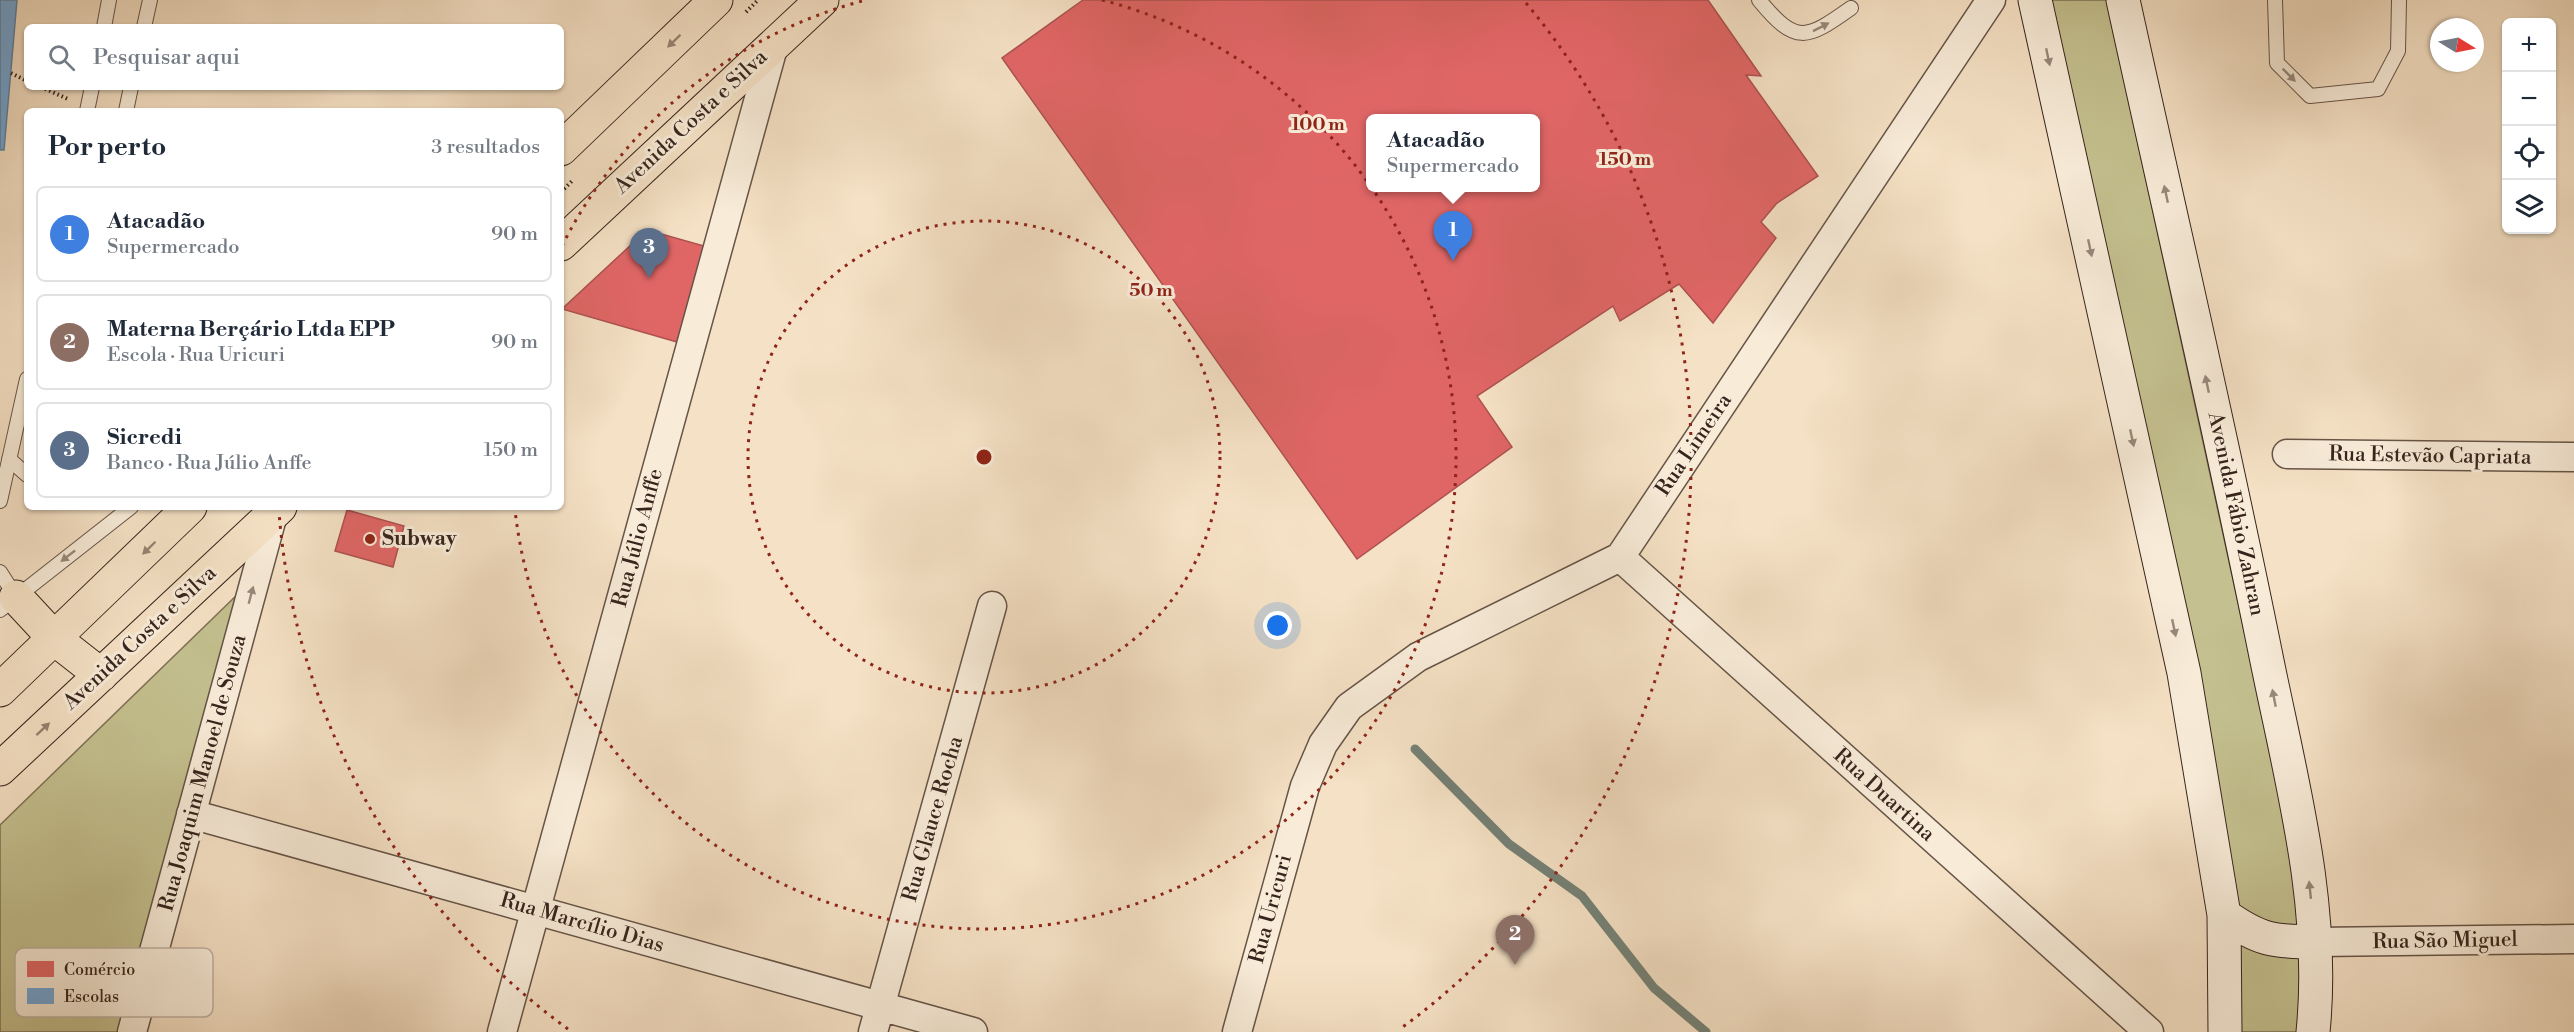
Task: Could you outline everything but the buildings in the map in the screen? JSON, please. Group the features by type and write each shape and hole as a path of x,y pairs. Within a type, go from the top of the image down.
{"main road":[{"path":"564,146 716,0"},
{"name":"Avenida Costa e Silva","path":"564,241 822,0"},
{"path":"2035,0 2184,673 2224,915 2225,1032"},
{"name":"Avenida Fábio Zahran","path":"2123,0 2258,617 2307,861 2316,942 2317,995 2313,1032"},
{"path":"0,690 187,510"},
{"name":"Avenida Costa e Silva","path":"0,769 277,510"},
{"path":"5,593 55,639 101,675"},
{"path":"2224,915 2250,933 2268,939 2316,942"}],"street":[{"name":"Rua Limeira","path":"1305,786 1323,744 1349,707 1418,657 1620,557 1991,0"},
{"name":"Rua Júlio Anffe","path":"502,1032 774,44"},
{"name":"Rua Estevão Capriata","path":"2287,454 2574,458"},
{"name":"Rua Joaquim Manoel de Souza","path":"155,948 277,510"},
{"name":"Rua Duartina","path":"1620,557 2149,1032"},
{"name":"Rua Glauce Rocha","path":"876,1019 992,606"},
{"name":"Rua Uricuri","path":"1238,1032 1305,786"},
{"name":"Rua Marcílio Dias","path":"191,814 535,910 876,1019 973,1032"},
{"name":"Rua São Miguel","path":"2316,942 2574,939"},
{"name":"Rua Joaquim Manoel de Souza","path":"132,1032 136,1017"}],"lane":[{"path":"105,24 109,0"},
{"path":"145,24 150,0"},
{"path":"1759,0 1778,23 1798,34 1819,31 1851,8"},
{"path":"2275,0 2277,63 2310,96 2378,89 2398,51 2399,0"},
{"path":"88,108 91,90"},
{"path":"127,108 130,90"},
{"path":"0,501 24,392"},
{"path":"9,459 24,472"},
{"path":"5,593 126,510"}],"path":[{"path":"11,73 24,80"}],"shaded area":[{"path":"2046,0 2107,0 2293,856 2302,936 2302,1032 2237,1032"},
{"path":"239,593 143,948 15,948 15,1017 124,1017 120,1032 0,1032 0,825"}],"waterway":[{"path":"1415,749 1509,844 1582,896 1654,988 1706,1032"}],"place":[{"name":"Atacadão","path":"1453,261"},
{"name":"Sicredi","path":"649,278"},
{"name":"Subway","path":"370,539"},
{"name":"Materna Berçário Ltda EPP","path":"1515,965"}]}
